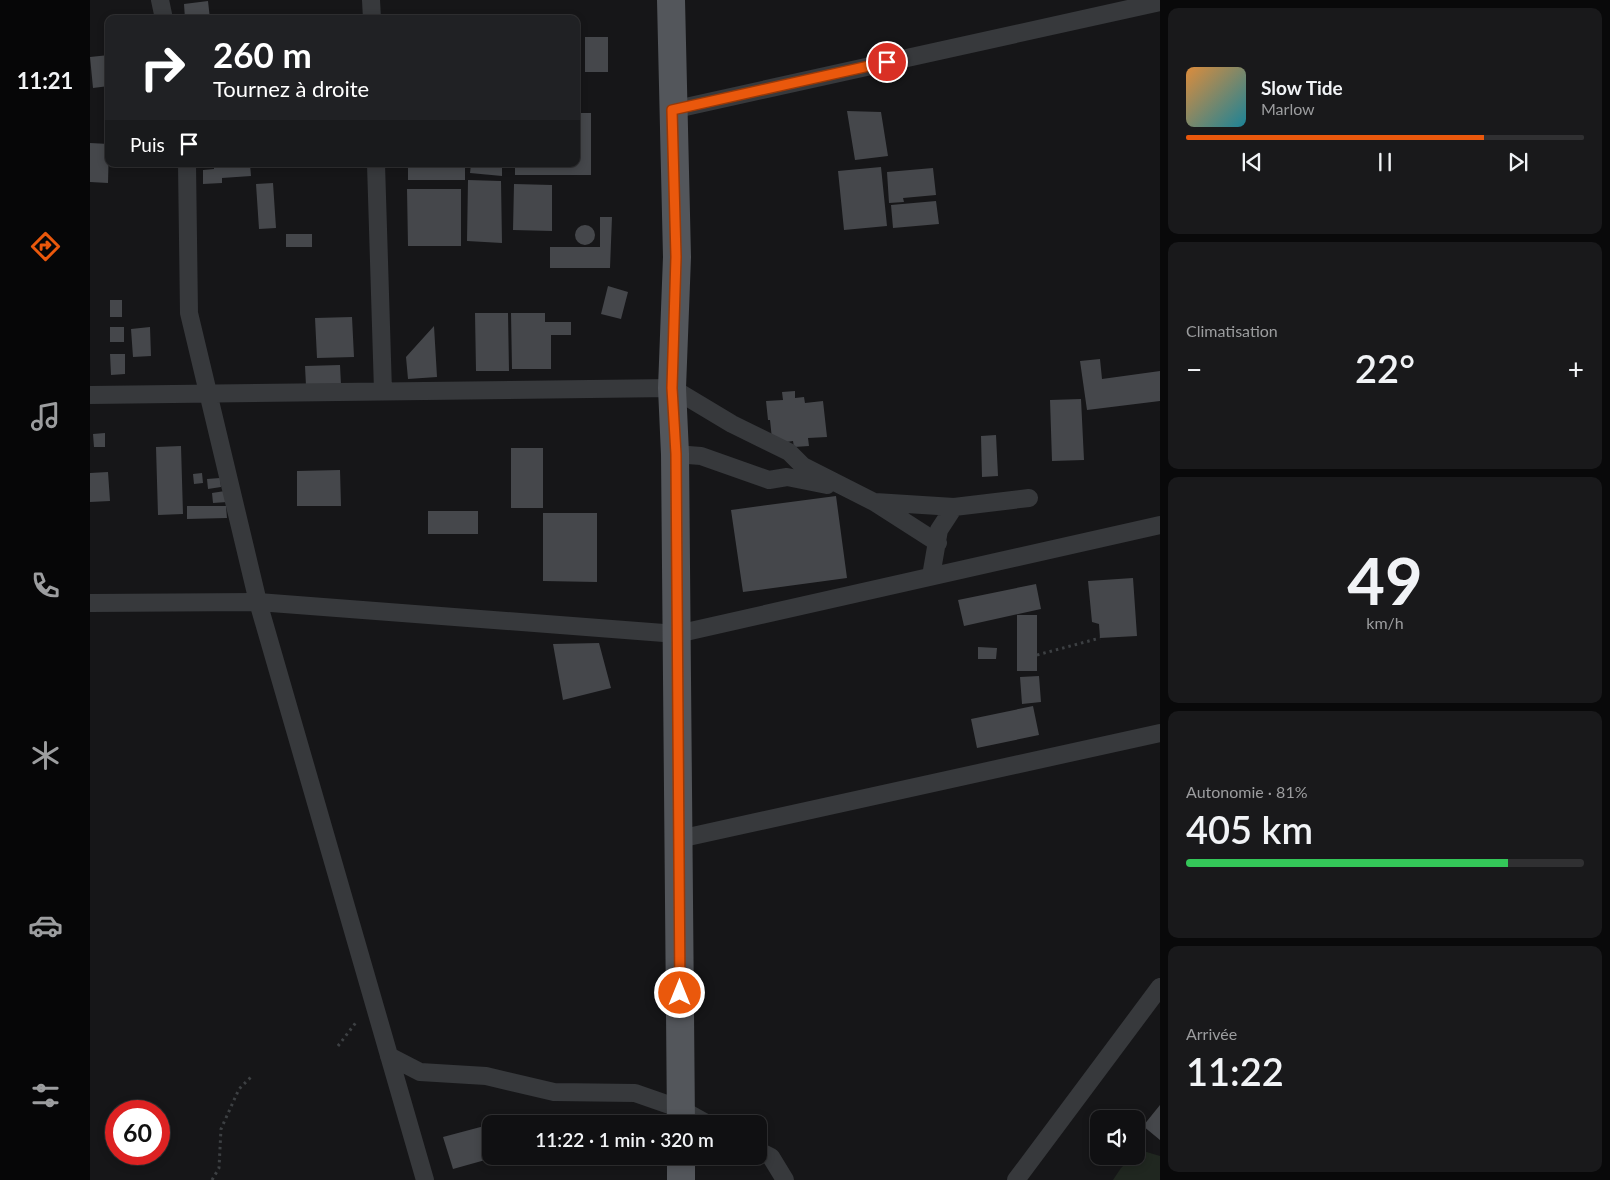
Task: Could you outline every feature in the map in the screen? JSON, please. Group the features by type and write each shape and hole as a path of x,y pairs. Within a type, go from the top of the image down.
{"main road":[{"path":"671,0 676,257 672,388 676,454 681,1115"},
{"path":"681,1165 681,1180"}],"street":[{"path":"160,0 163,15"},
{"path":"371,0 372,15"},
{"path":"672,110 1160,2"},
{"path":"187,167 189,313 210,393 258,602 424,1180"},
{"path":"376,167 383,391"},
{"path":"90,395 672,388 732,424 789,452 803,466 874,502 938,543"},
{"path":"676,454 701,456 769,480 787,477 824,484 874,502 954,507 1029,498"},
{"path":"931,576 939,530 954,507"},
{"path":"90,603 258,602 677,634 1160,525"},
{"path":"679,839 1160,733"},
{"path":"1016,1180 1160,987"},
{"path":"389,1056 420,1072 486,1076 554,1092 635,1093 679,1115"},
{"path":"767,1155 771,1157 785,1180"}],"path":[{"path":"1037,655 1100,638"},
{"path":"338,1046 373,1001"},
{"path":"212,1180 219,1168 221,1129 239,1089 251,1077"}],"shaded area":[{"path":"1145,1152 1160,1156 1160,1180 1113,1180 1124,1165 1145,1165"}],"building":[{"path":"208,1 210,15 185,15 184,4"},
{"path":"585,37 608,37 608,72 585,72"},
{"path":"105,55 105,86 93,88 90,57"},
{"path":"847,111 881,112 888,156 855,160"},
{"path":"580,113 591,113 591,175 515,175 515,167 580,167"},
{"path":"90,143 105,144 105,167 108,167 108,183 90,182"},
{"path":"214,167 250,167 251,176 222,178 222,183 203,184 203,170 214,169"},
{"path":"408,167 465,167 465,180 408,180"},
{"path":"471,167 502,167 502,176 470,173"},
{"path":"881,167 887,226 844,230 838,171"},
{"path":"933,168 936,195 903,198 904,202 889,203 887,172"},
{"path":"468,180 501,181 502,243 467,241"},
{"path":"273,183 276,228 259,229 256,184"},
{"path":"514,184 552,185 552,231 513,230"},
{"path":"407,189 461,189 461,246 408,246"},
{"path":"936,201 939,224 893,228 891,205"},
{"path":"600,217 612,217 610,268 550,268 550,247 600,247"},
{"path":"585,225 592,228 595,235 592,242 585,245 578,242 575,235 578,228"},
{"path":"286,234 312,234 312,247 286,247"},
{"path":"608,286 628,292 621,319 601,314"},
{"path":"110,300 122,300 122,317 110,317"},
{"path":"475,313 508,313 509,371 476,371"},
{"path":"511,313 545,313 545,322 571,322 571,335 551,335 551,369 512,369"},
{"path":"352,317 354,357 317,358 315,318"},
{"path":"434,326 437,377 408,379 406,357"},
{"path":"110,327 124,327 124,342 110,342"},
{"path":"150,327 151,356 133,357 131,329"},
{"path":"110,354 125,354 125,374 111,375"},
{"path":"1100,359 1102,379 1160,371 1160,401 1087,410 1080,361"},
{"path":"340,365 341,385 306,386 305,366"},
{"path":"795,391 795,398 804,397 805,403 823,401 827,437 808,438 809,446 794,447 793,441 780,443 772,439 766,401 783,400 782,392"},
{"path":"1081,399 1084,460 1052,461 1050,400"},
{"path":"105,433 105,447 94,447 93,434"},
{"path":"996,435 998,476 982,477 981,436"},
{"path":"181,446 183,514 158,515 156,447"},
{"path":"511,448 543,448 543,508 511,508"},
{"path":"340,470 341,506 297,506 297,471"},
{"path":"108,472 110,501 90,502 90,473"},
{"path":"202,473 203,483 194,484 193,474"},
{"path":"220,478 221,487 208,489 207,479"},
{"path":"225,491 227,502 213,503 212,493"},
{"path":"836,496 847,578 743,592 731,510"},
{"path":"187,506 226,506 227,518 187,519"},
{"path":"428,511 478,511 478,534 428,534"},
{"path":"543,513 597,513 597,582 543,581"},
{"path":"1133,578 1137,636 1100,638 1099,624 1092,622 1088,581"},
{"path":"1036,584 1041,609 964,626 958,600"},
{"path":"1017,615 1037,615 1037,671 1017,671"},
{"path":"599,643 611,688 563,700 553,644"},
{"path":"978,647 997,648 996,659 978,659"},
{"path":"1039,676 1041,702 1022,704 1020,677"},
{"path":"1033,706 1039,735 977,748 971,719"},
{"path":"1160,1105 1160,1140 1145,1128 1145,1124"},
{"path":"482,1127 482,1161 453,1169 443,1137"}],"route":[{"path":"680,993 676,454 672,388 676,257 672,110 887,62"}]}
